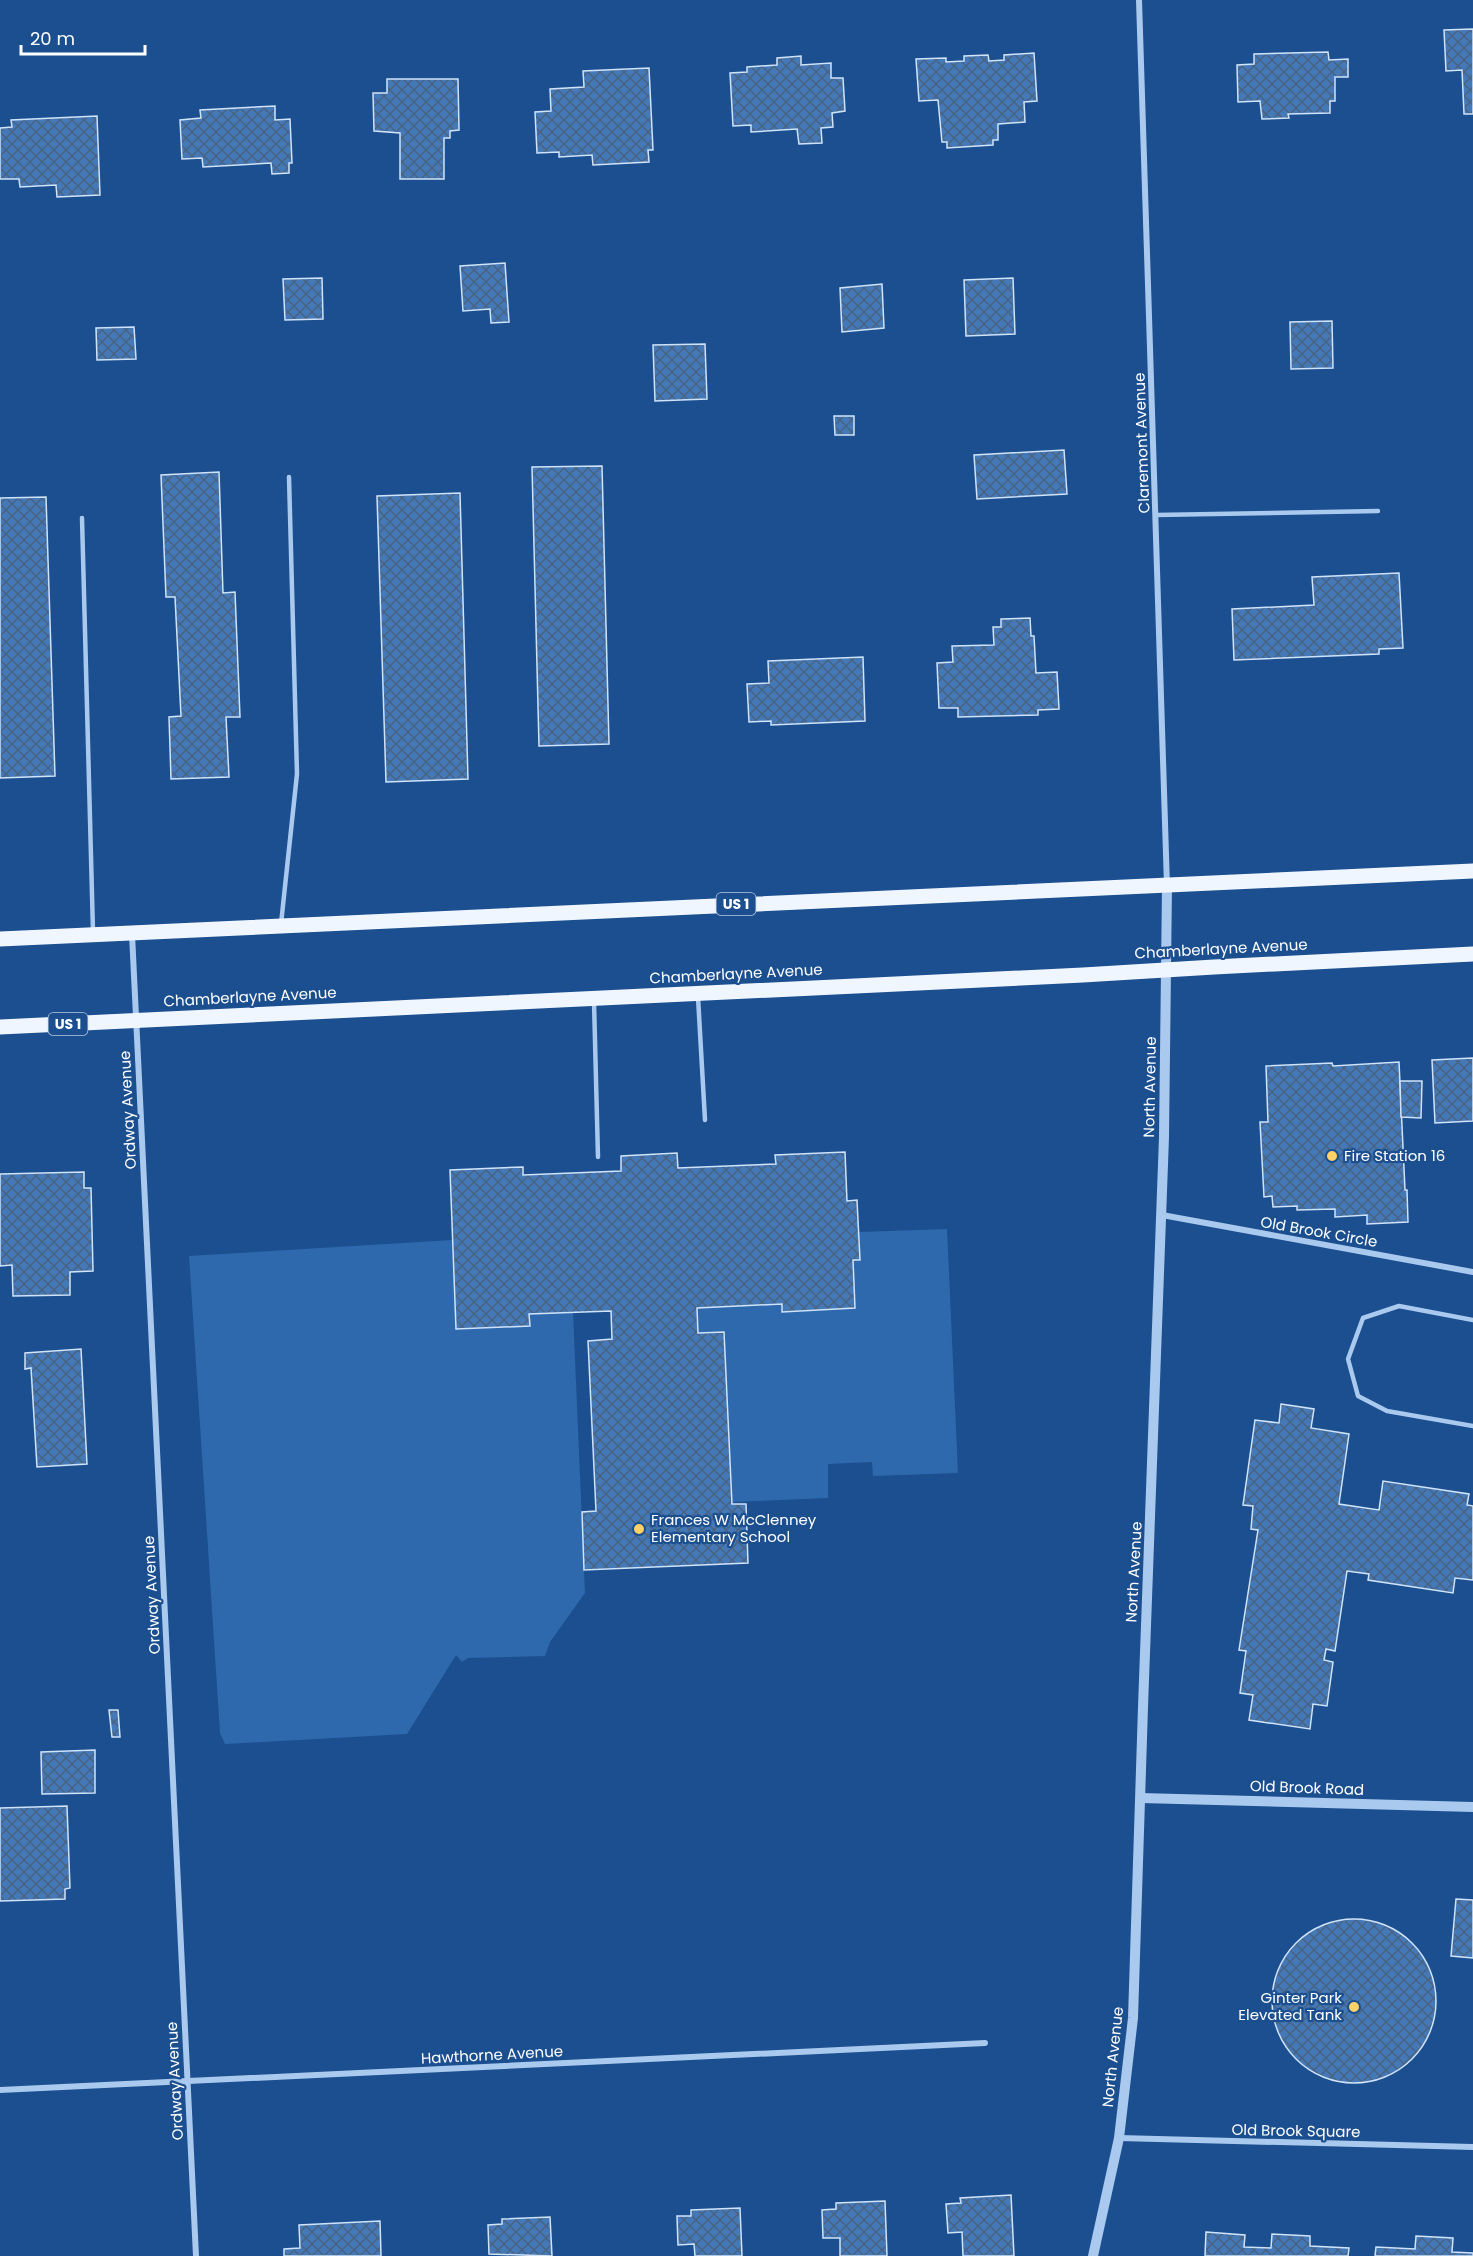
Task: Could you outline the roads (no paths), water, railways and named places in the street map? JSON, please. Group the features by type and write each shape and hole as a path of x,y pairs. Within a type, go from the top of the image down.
{"main road":[{"name":"US 1","path":"0,939 1473,871"},
{"name":"Chamberlayne Avenue","path":"0,1027 1473,954"}],"street":[{"name":"Claremont Avenue","path":"1139,0 1167,886"},
{"name":"North Avenue","path":"1093,2256 1119,2138 1133,2018 1162,1215 1167,886"},
{"name":"Ordway Avenue","path":"132,934 196,2256"},
{"name":"Old Brook Circle","path":"1162,1215 1473,1272"},
{"name":"Old Brook Road","path":"1141,1798 1473,1807"},
{"name":"Hawthorne Avenue","path":"0,2090 985,2043"},
{"name":"Old Brook Square","path":"1119,2138 1473,2147"}],"lane":[{"path":"280,927 297,774 289,477"},
{"path":"1156,515 1378,511"},
{"path":"82,518 93,936"},
{"path":"698,994 705,1120"},
{"path":"594,999 598,1157"},
{"path":"1473,1320 1399,1306 1363,1318 1348,1359 1358,1396 1387,1412 1473,1426"}],"place":[{"name":"Fire Station 16","path":"1332,1156"},
{"name":"Frances W McClenney Elementary School","path":"639,1529"},
{"name":"Ginter Park Elevated Tank","path":"1354,2007"}]}
